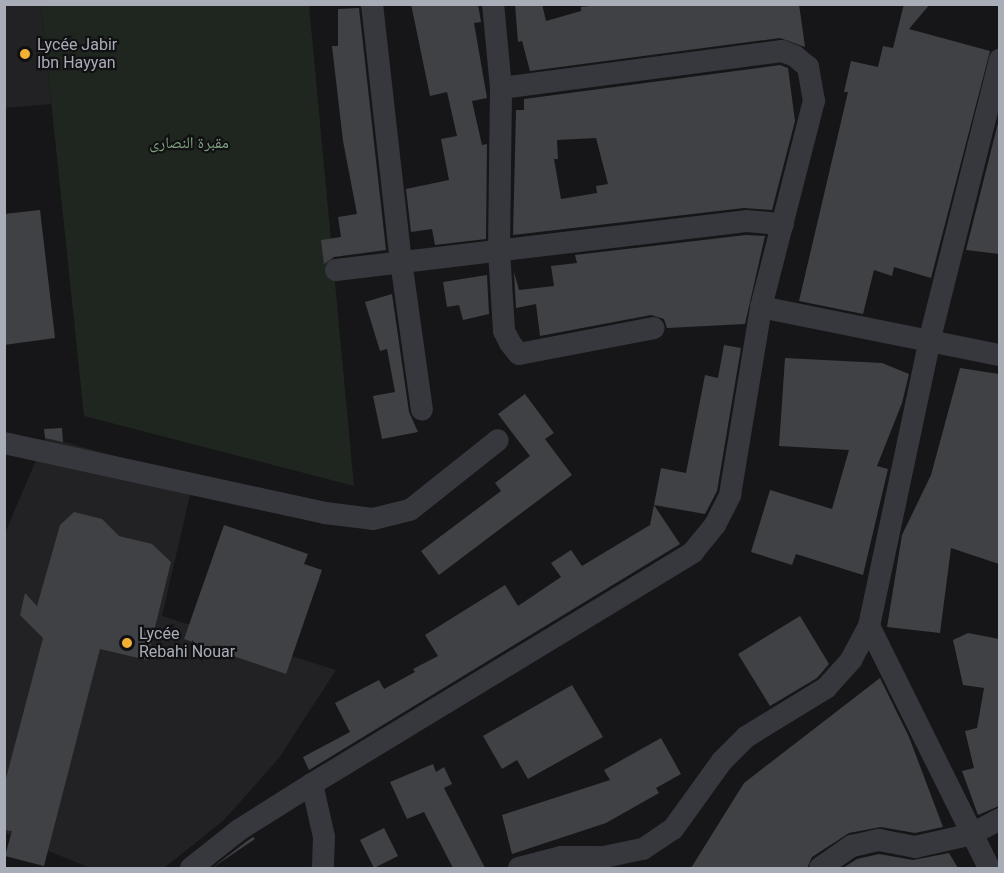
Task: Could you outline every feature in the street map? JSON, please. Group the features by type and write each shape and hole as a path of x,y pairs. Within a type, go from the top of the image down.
{"street":[{"path":"372,4 401,261 422,410"},
{"path":"493,4 501,88 498,251 504,331 519,354 654,328"},
{"path":"191,868 239,830 312,784 693,552 715,525 730,495 761,307 814,101 808,68 795,56 782,51 501,88"},
{"path":"519,868 561,857 604,857 643,849 673,829 722,761 746,737 826,688 851,660 869,626 930,338 999,60"},
{"path":"336,270 746,221 783,224"},
{"path":"761,307 930,338 999,355"},
{"path":"4,442 325,513 373,519 410,510 498,440"},
{"path":"869,626 989,868"},
{"path":"312,784 324,837 323,868"},
{"path":"820,868 852,846 879,840 915,847 972,834 999,819"}],"shaded area":[{"name":"Lycée Jabir Ibn Hayyan","path":"5,5 41,5 51,104 5,108"},
{"name":"Lycée Rebahi Nouar","path":"46,437 194,478 162,616 336,670 279,758 224,820 164,868 90,868 5,833 5,533"}],"green space":[{"name":"مقبرة النصارى","path":"41,5 309,5 354,486 84,416"}],"building":[{"path":"411,4 478,4 481,22 474,23 487,98 472,101 482,145 487,144 486,239 435,245 432,229 411,232 406,189 449,180 441,139 457,136 447,92 430,96"},
{"path":"515,4 542,4 546,21 581,11 581,7 607,4 799,4 805,47 780,38 530,71 522,41 518,42"},
{"path":"904,4 930,4 909,29 990,51 931,278 894,267 892,276 874,270 863,314 799,301 848,92 844,92 851,61 878,67 883,46 893,48"},
{"path":"359,8 386,250 334,257 324,264 321,240 341,237 338,217 357,214 343,141 332,46 338,46 338,9"},
{"path":"780,65 788,68 795,121 772,210 744,208 513,235 516,110 524,110 524,99","holes":["596,138 608,184 596,186 597,193 561,199 554,159 558,159 557,140"]},
{"path":"999,123 999,254 966,250"},
{"path":"40,210 55,338 4,345 4,214"},
{"path":"746,235 765,236 745,324 667,328 664,319 651,315 540,336 536,304 516,308 514,272 519,290 554,286 551,266 577,263 575,255"},
{"path":"487,275 489,314 463,320 459,305 447,307 443,282"},
{"path":"392,294 409,412 418,432 382,439 373,396 395,392 387,349 380,351 365,302"},
{"path":"724,345 741,348 717,491 705,514 654,505 661,468 686,473 705,375 718,378"},
{"path":"785,358 882,363 909,374 902,403 877,466 888,469 863,575 796,554 792,565 751,552 770,490 832,509 849,450 779,446"},
{"path":"960,368 999,374 999,564 951,548 940,633 887,627 902,535 931,475"},
{"path":"525,394 554,433 545,439 572,475 439,575 421,551 501,491 495,483 530,456 498,414"},
{"path":"62,428 63,442 45,438 44,429"},
{"path":"654,505 680,544 309,770 303,757 350,732 335,703 379,680 384,689 415,672 413,669 438,656 425,635 505,585 518,606 561,577 551,563 571,550 582,566 650,525"},
{"path":"74,512 102,519 119,536 152,544 171,562 147,660 100,649 44,866 5,856 12,831 4,830 4,786 43,638 20,615 25,593 37,606 60,525"},
{"path":"224,525 308,554 304,564 322,570 286,674 184,639"},
{"path":"800,616 829,664 817,678 770,706 738,654"},
{"path":"968,633 999,639 999,806 978,815 962,771 974,768 965,731 977,728 984,688 963,685 953,640"},
{"path":"880,678 909,737 943,827 915,833 881,827 849,833 812,857 807,868 691,868 744,783"},
{"path":"572,685 603,737 528,779 517,760 502,769 483,736"},
{"path":"661,738 681,774 656,788 659,793 606,823 512,854 502,815 610,780 604,770"},
{"path":"433,764 436,772 444,767 452,784 444,788 485,868 453,868 424,812 407,819 390,782"},
{"path":"384,828 398,856 374,868 360,840"},
{"path":"253,837 255,839 212,868 247,841"},
{"path":"949,853 958,868 843,868 857,859 879,854 913,860"}],"place":[{"name":"Lycée Jabir Ibn Hayyan","path":"25,54"},
{"name":"Lycée Rebahi Nouar","path":"127,643"}]}
